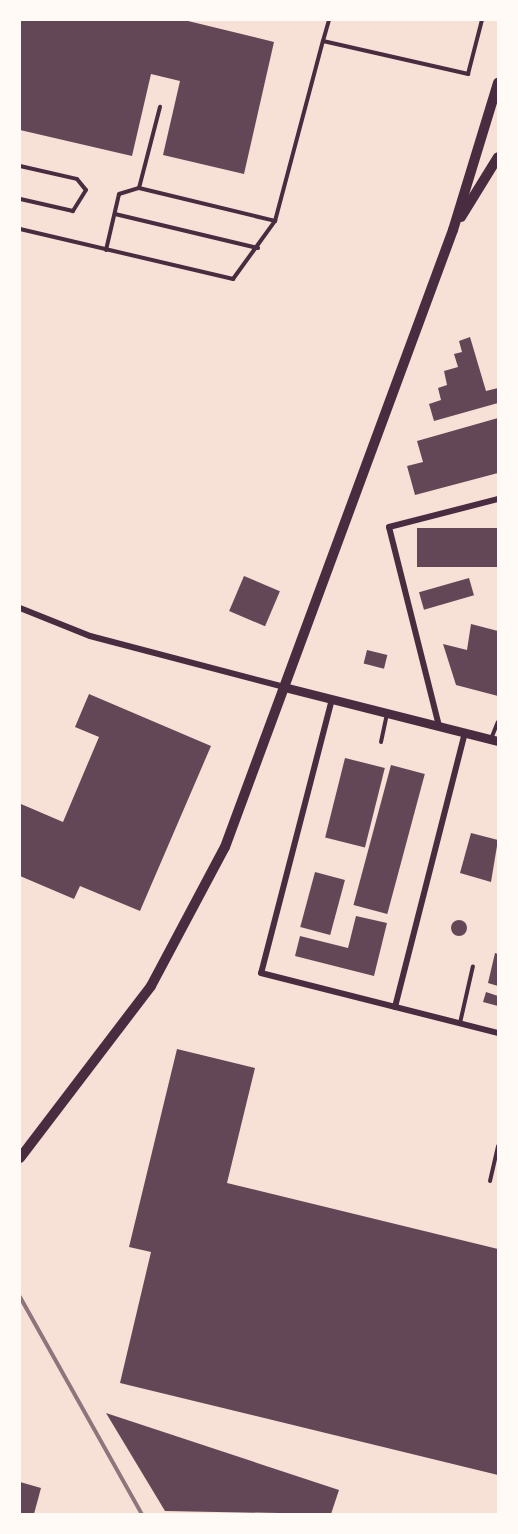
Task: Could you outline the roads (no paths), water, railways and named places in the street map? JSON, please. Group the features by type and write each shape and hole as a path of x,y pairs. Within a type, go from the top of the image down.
{"main road":[{"path":"20,1158 103,1055 180,940 225,848 453,230 498,83"},
{"path":"453,230 498,157"}],"street":[{"path":"439,726 389,527 498,499"},
{"path":"20,608 90,636 495,740"},
{"path":"332,699 261,973 498,1033"},
{"path":"395,1007 465,733"}],"lane":[{"path":"20,229 232,279 258,248 275,220 329,20"},
{"path":"323,41 468,74 482,20"},
{"path":"140,188 160,106"},
{"path":"20,166 77,179 86,190 73,211 20,199"},
{"path":"106,250 119,194 140,188 275,220"},
{"path":"115,214 258,248"},
{"path":"381,742 387,713"},
{"path":"495,740 498,722"},
{"path":"460,1023 473,966"},
{"path":"490,1181 498,1146"}],"railway":[{"path":"20,1297 142,1514"}]}
